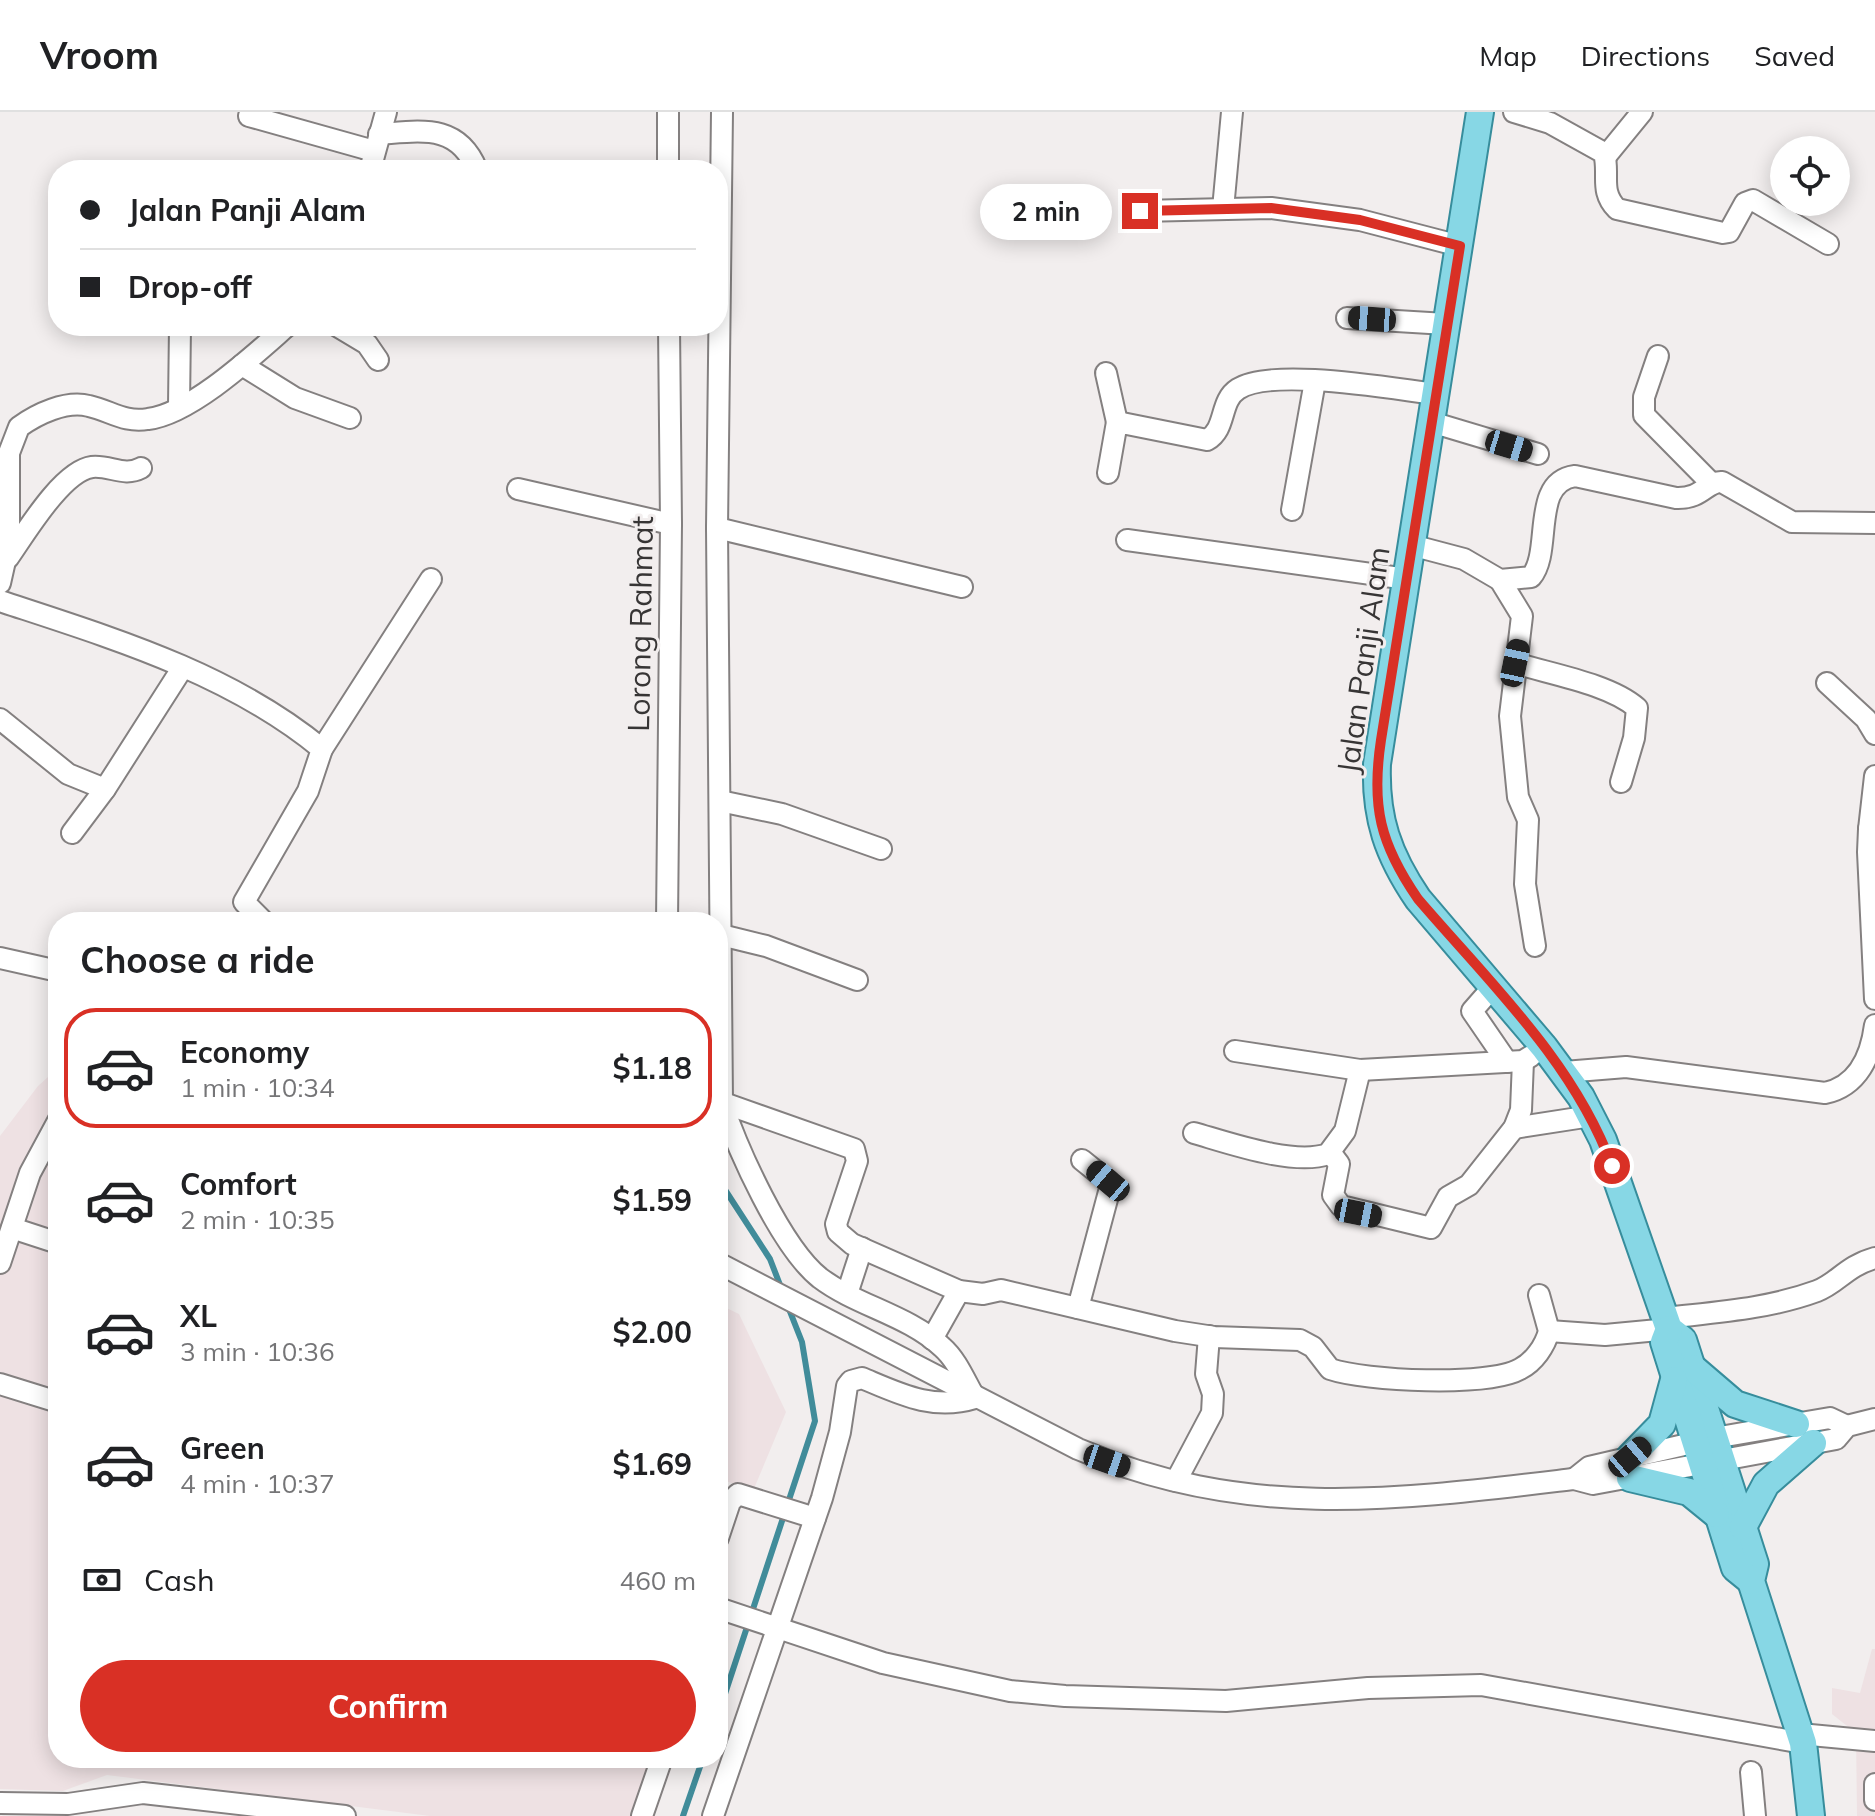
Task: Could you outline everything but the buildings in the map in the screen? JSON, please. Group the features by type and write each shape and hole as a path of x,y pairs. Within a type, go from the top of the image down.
{"main road":[{"name":"Jalan Panji Alam","path":"1480,112 1377,764 1377,808 1381,830 1399,871 1418,899 1493,987 1525,1057 1564,1072 1591,1116 1667,1324 1683,1340 1683,1370 1708,1452"},
{"path":"1718,1517 1689,1492 1630,1468 1662,1424 1683,1370 1735,1404 1804,1434 1766,1484 1743,1527"},
{"path":"1708,1452 1718,1517 1735,1568 1751,1581"},
{"path":"1708,1452 1743,1527 1755,1564 1751,1581 1802,1738 1811,1816"}],"street":[{"path":"374,152 386,112"},
{"path":"668,112 668,160"},
{"path":"721,160 722,112"},
{"path":"1223,209 1232,112"},
{"path":"1514,112 1550,123 1606,156"},
{"path":"1642,112 1606,156 1604,189 1617,209 1723,233 1729,232 1745,203 1753,200 1828,244"},
{"path":"249,116 374,152 442,133 467,149 472,160"},
{"path":"1140,211 1271,208 1360,220 1460,246"},
{"path":"1347,318 1446,324"},
{"path":"179,406 180,336"},
{"path":"0,583 8,558 9,453 19,427 31,419 70,405 89,406 127,420 157,418 242,365 275,336"},
{"path":"354,336 367,344 378,360"},
{"name":"Lorong Rahmat","path":"667,912 671,524 669,336"},
{"path":"719,336 717,528 721,912"},
{"path":"1658,356 1644,397 1644,415 1711,483"},
{"path":"242,365 295,398 350,418"},
{"path":"1106,373 1117,422 1108,473"},
{"path":"1117,422 1134,423 1189,439 1207,440 1218,431 1230,394 1250,381 1315,381 1436,394"},
{"path":"1292,510 1315,381"},
{"path":"1431,422 1538,454"},
{"path":"8,558 49,501 80,471 92,467 126,472 141,468"},
{"path":"1500,580 1523,580 1535,573 1547,507 1556,487 1568,477 1676,498 1700,495 1711,483 1722,482 1792,522 1875,523"},
{"path":"518,489 671,524"},
{"path":"717,528 962,587"},
{"path":"1127,540 1407,579"},
{"path":"1411,545 1464,559 1500,580 1522,616 1510,716 1518,797 1528,820 1525,884 1535,946"},
{"path":"254,912 244,902 308,791 322,749 431,579"},
{"path":"0,601 183,667 262,705 322,749"},
{"path":"1515,663 1581,683 1629,701 1637,708 1634,738 1621,782"},
{"path":"72,833 105,789 183,667"},
{"path":"1827,683 1866,719 1875,734"},
{"path":"0,719 68,774 105,789"},
{"path":"1875,776 1872,829 1875,999"},
{"path":"720,801 782,814 881,849"},
{"path":"728,937 766,946 857,980"},
{"path":"0,958 48,969"},
{"path":"1493,987 1472,1009 1525,1057"},
{"path":"1564,1072 1626,1067 1825,1093 1840,1090 1855,1078 1873,1041 1875,1025"},
{"path":"1235,1051 1360,1070 1525,1057"},
{"path":"1330,1152 1339,1164 1333,1195 1341,1206 1428,1229 1434,1226 1448,1197 1469,1185 1514,1128 1521,1110 1525,1057"},
{"path":"1194,1133 1259,1150 1309,1158 1330,1152 1345,1131 1360,1070"},
{"path":"728,1105 854,1149 857,1161 836,1224 843,1237 959,1291 983,1294 1001,1290 1209,1336 1300,1340 1313,1347 1330,1369 1413,1379 1509,1374 1530,1362 1549,1331 1539,1295"},
{"path":"1514,1128 1591,1116"},
{"path":"728,1122 789,1243 820,1277 932,1339 954,1360 975,1398"},
{"path":"0,1263 30,1173 48,1140"},
{"path":"1078,1308 1110,1188 1108,1181 1082,1160"},
{"path":"12,1228 48,1240"},
{"path":"847,1294 862,1248"},
{"path":"1549,1331 1605,1335 1755,1309 1823,1288 1849,1267 1875,1258"},
{"path":"728,1268 810,1308 975,1398 1107,1461 1176,1481 1285,1500 1348,1501 1574,1479 1593,1484 1630,1468 1804,1434 1836,1439 1847,1426 1875,1419"},
{"path":"932,1339 959,1291"},
{"path":"1176,1481 1212,1413 1213,1394 1206,1374 1209,1336"},
{"path":"713,1816 779,1629 835,1456 843,1398 851,1381 862,1378 937,1404 956,1404 975,1398"},
{"path":"0,1384 48,1399"},
{"path":"728,1511 733,1497 738,1494 815,1518"},
{"path":"728,1611 883,1663 1010,1691 1065,1696 1226,1701 1383,1687 1481,1685 1802,1738 1875,1741"},
{"path":"642,1816 659,1768"},
{"path":"1751,1772 1755,1816"},
{"path":"1875,1784 1875,1800"},
{"path":"0,1803 68,1804 143,1793 345,1816"}],"shaded area":[{"path":"48,1077 48,1768 653,1768 635,1816 430,1816 107,1775 63,1791 0,1789 0,1136"},
{"path":"728,1309 739,1314 786,1412 753,1491 728,1482"},
{"path":"1872,1649 1875,1649 1875,1816 1857,1816 1856,1733 1832,1714 1832,1688 1860,1693"}],"waterway":[{"path":"728,1194 770,1259 782,1290"},
{"path":"728,1685 815,1421 802,1342 787,1304"},
{"path":"683,1816 700,1768"}],"route":[{"path":"1140,211 1271,208 1360,220 1460,246 1377,764 1377,808 1381,830 1399,871 1418,899 1568,1076 1603,1140 1612,1166"}]}
